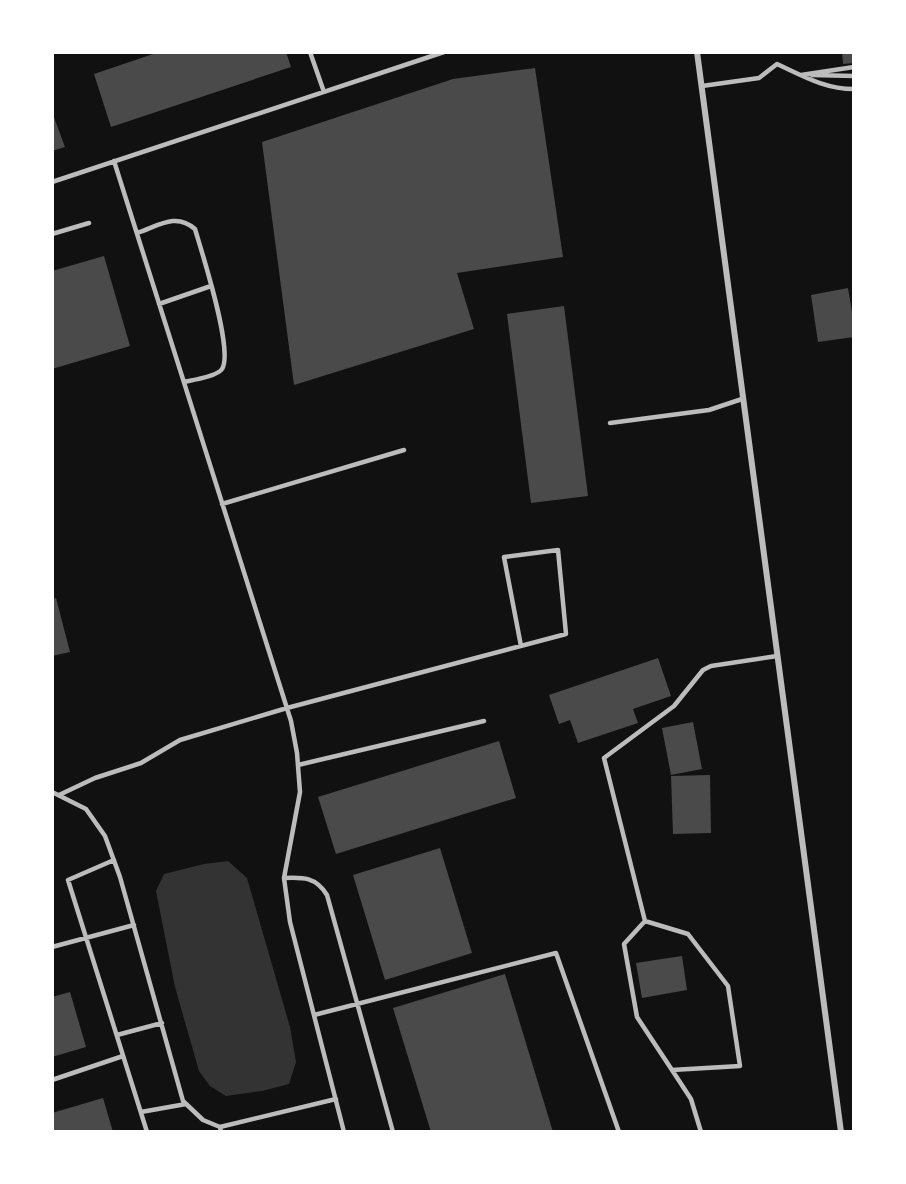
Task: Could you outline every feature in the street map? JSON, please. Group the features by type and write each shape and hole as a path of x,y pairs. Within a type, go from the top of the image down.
{"street":[{"path":"698,52 742,399 841,1131"}],"lane":[{"path":"310,52 324,92"},
{"path":"52,182 444,52"},
{"path":"702,86 759,78 777,64 822,86 854,89"},
{"path":"801,75 854,67"},
{"path":"801,75 854,76"},
{"path":"114,160 287,708 297,753 300,792 284,878 290,922 344,1131"},
{"path":"137,233 176,219 188,222 195,229 224,335 226,359 223,368 218,373 184,382"},
{"path":"52,234 89,223"},
{"path":"159,304 211,286"},
{"path":"610,423 709,410 742,399"},
{"path":"222,504 404,450"},
{"path":"59,795 96,778 141,763 180,740 287,708 521,646 566,633 558,550 504,557 521,646"},
{"path":"645,921 604,758 674,706 703,670 711,666 777,656"},
{"path":"298,765 484,721"},
{"path":"52,792 86,809 105,836 134,925 183,1101 203,1120 221,1129 336,1099"},
{"path":"114,860 68,880 147,1131"},
{"path":"284,878 304,877 321,886 327,895 393,1131"},
{"path":"645,921 624,944 637,1017 691,1099 701,1131"},
{"path":"645,921 688,934 728,986 740,1066 672,1070"},
{"path":"52,947 134,925"},
{"path":"314,1015 556,953 619,1131"},
{"path":"117,1035 162,1023"},
{"path":"52,1080 123,1056"},
{"path":"141,1112 186,1104"}],"shaded area":[{"path":"228,861 247,878 290,1027 296,1062 289,1084 262,1091 226,1096 210,1086 199,1071 175,987 156,891 164,874 204,864"}],"building":[{"path":"159,52 286,52 291,67 111,127 94,74"},
{"path":"842,52 854,52 854,63 843,64"},
{"path":"535,68 563,257 457,273 474,329 294,385 262,142 453,79"},
{"path":"52,112 65,147 52,151"},
{"path":"104,256 130,346 52,369 52,271"},
{"path":"848,288 854,337 818,342 811,295"},
{"path":"564,306 588,496 531,503 507,314"},
{"path":"56,598 70,652 52,656 52,599"},
{"path":"658,658 671,696 633,709 638,723 578,743 570,720 559,724 549,695"},
{"path":"693,722 702,769 671,775 662,728"},
{"path":"499,741 516,798 336,854 318,797"},
{"path":"710,775 711,833 673,834 671,776"},
{"path":"440,848 472,953 385,980 353,875"},
{"path":"682,956 687,990 642,998 636,963"},
{"path":"505,974 553,1132 431,1132 393,1008"},
{"path":"70,992 86,1047 52,1057 52,997"},
{"path":"103,1098 113,1132 52,1132 52,1113"}]}
